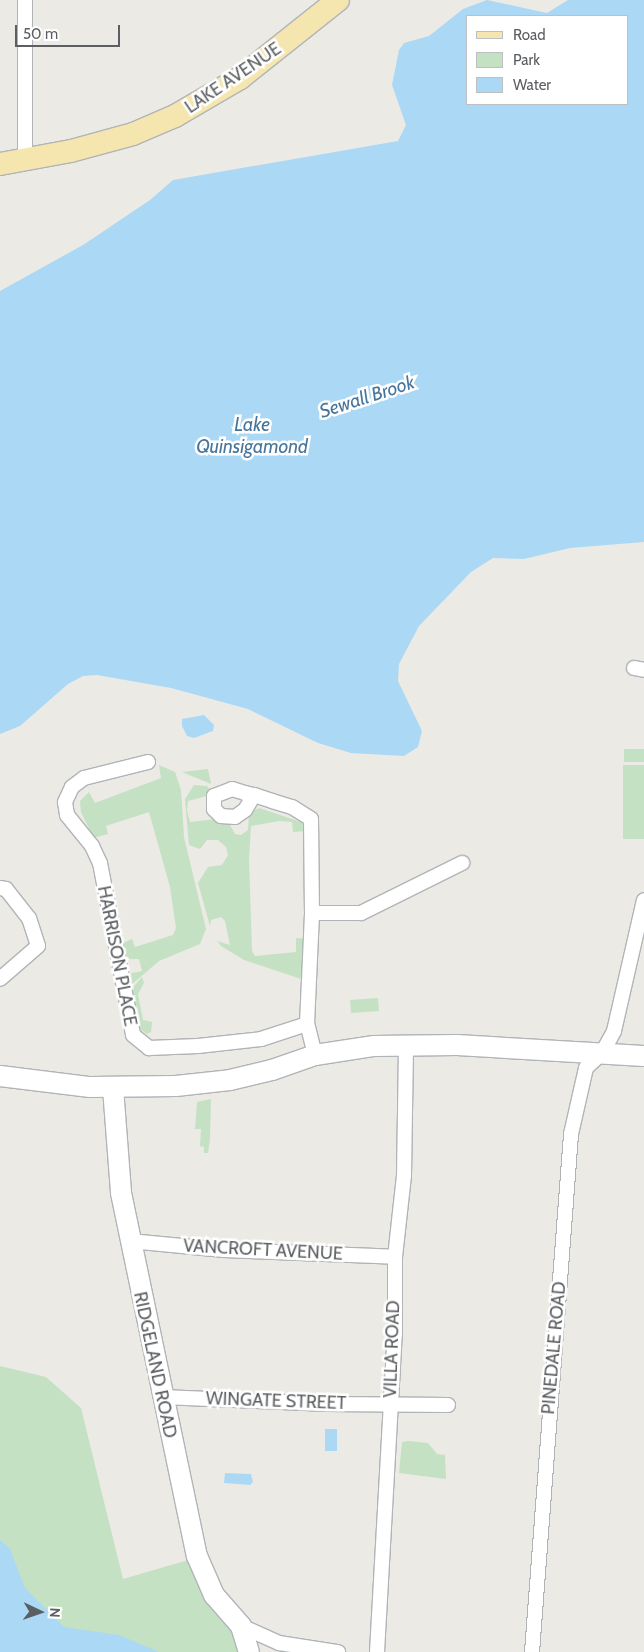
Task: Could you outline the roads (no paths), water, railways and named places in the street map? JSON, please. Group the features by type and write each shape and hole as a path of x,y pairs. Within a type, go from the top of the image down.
{"main road":[{"name":"LAKE AVENUE","path":"0,164 25,161 114,140 183,112 240,78 338,0"},
{"path":"0,1076 113,1088 176,1086 230,1080 272,1070 315,1054 358,1047 406,1045 644,1056"},
{"name":"RIDGELAND ROAD","path":"113,1088 117,1168 130,1241 196,1556 214,1595 241,1626"},
{"path":"241,1626 249,1652"}],"street":[{"path":"25,0 25,161"},
{"name":"HARRISON PLACE","path":"148,762 84,778 72,787 65,802 68,815 92,846 100,863 133,1035 149,1048 191,1047 261,1039 307,1024"},
{"path":"254,795 292,807 311,819 312,913 307,1024 315,1054"},
{"path":"312,913 361,913 462,863"},
{"path":"0,888 6,889 29,918 38,946 0,979"},
{"name":"PINEDALE ROAD","path":"532,1652 571,1134 586,1068 602,1053 614,1031 644,900"},
{"name":"VILLA ROAD","path":"377,1652 395,1334 395,1257 404,1175 406,1045"},
{"name":"VANCROFT AVENUE","path":"130,1241 224,1250 395,1257"},
{"name":"WINGATE STREET","path":"162,1397 390,1405 448,1405"},
{"path":"241,1626 279,1643 338,1652"}],"water":[{"name":"Lake Quinsigamond","path":"487,0 547,13 568,0 644,0 644,542 570,548 524,559 493,558 471,572 419,626 399,664 398,681 422,731 418,747 404,756 351,753 318,743 248,709 171,688 97,675 83,676 68,684 20,726 0,734 0,291 83,245 150,200 173,180 398,141 406,125 392,85 399,50 404,43 429,36 463,9"},
{"path":"204,715 214,725 213,731 194,738 187,736 182,726 182,719"},
{"path":"325,1429 337,1429 337,1451 325,1451"},
{"path":"225,1473 251,1474 253,1482 250,1485 224,1483"},
{"path":"0,1540 10,1549 25,1588 64,1627 119,1635 159,1652 0,1652"}],"water label":[{"name":"Sewall Brook","path":"367,397"}]}
